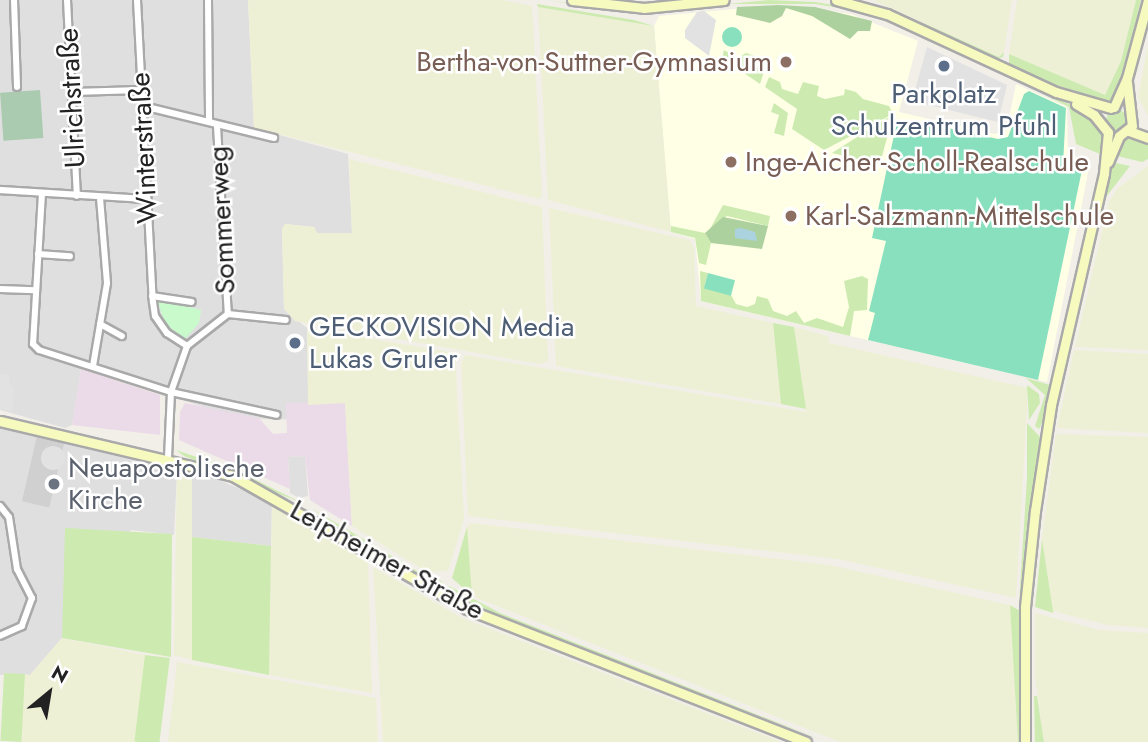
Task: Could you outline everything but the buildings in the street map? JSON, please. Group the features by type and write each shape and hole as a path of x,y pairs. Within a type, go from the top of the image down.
{"street":[{"path":"14,0 17,86"},
{"name":"Ulrichstraße","path":"67,0 77,196"},
{"name":"Winterstraße","path":"137,0 152,296 155,316 167,333 187,346"},
{"path":"208,0 209,121"},
{"path":"572,0 627,8 724,0"},
{"path":"836,0 887,15 1056,92 1127,110"},
{"path":"1148,0 1128,78 1127,110 1131,126 1148,138"},
{"path":"1104,173 1106,128 1128,78"},
{"path":"72,92 141,90"},
{"path":"1056,92 1119,136"},
{"path":"143,106 274,138"},
{"name":"Sommerweg","path":"218,126 228,314"},
{"path":"1131,126 1148,132"},
{"path":"1026,742 1025,607 1035,511 1051,405 1104,173 1119,136 1131,126"},
{"path":"0,190 147,200"},
{"path":"42,193 33,344 171,392 277,415"},
{"path":"93,366 107,283 100,198"},
{"path":"38,254 71,256"},
{"path":"0,289 35,290"},
{"path":"152,296 192,302"},
{"path":"168,458 171,392 187,346 228,314 286,320"},
{"path":"100,324 122,336"},
{"name":"Leipheimer Straße","path":"0,421 168,458 251,484 467,609 806,742"},
{"path":"0,506 9,517 17,569 32,598 22,626 0,636"}],"shaded area":[{"path":"0,0 248,0 254,128 348,154 352,233 317,233 314,227 285,224 282,229 284,309 307,328 309,420 240,418 81,369 72,425 65,428 0,410"},
{"path":"248,0 502,0 532,6 542,196 539,199 254,128"},
{"path":"873,0 1012,0 1004,52 999,57"},
{"path":"1017,0 1136,0 1121,61 1105,95 1009,54"},
{"path":"778,5 851,14 918,41 899,112 995,134 1007,128 1016,84 1067,107 1068,153 1090,163 1047,382 701,301 695,239 671,232 654,26 659,16"},
{"path":"538,7 654,26 671,232 548,200"},
{"path":"704,11 716,20 709,56 685,38 685,30 697,12"},
{"path":"1148,45 1148,116 1138,97"},
{"name":"Parkplatz Schulzentrum Pfuhl","path":"927,47 1007,85 998,122 912,101"},
{"path":"40,90 43,138 3,141 0,93"},
{"path":"349,159 542,207 548,361 540,364 295,321 284,309 282,229 285,224 314,227 317,233 352,233"},
{"path":"1148,166 1148,350 1075,347 1109,202 1117,189"},
{"path":"549,208 689,240 694,248 696,306 773,323 781,404 556,366"},
{"path":"794,327 828,336 829,343 1028,388 1016,598 838,559 468,516 461,363 465,355 806,412"},
{"path":"307,328 455,353 464,519 448,571 427,572 352,526 345,403 308,405"},
{"path":"1074,350 1148,354 1148,433 1057,428"},
{"path":"81,369 160,395 160,435 72,425"},
{"path":"0,374 10,375 9,383 14,388 12,412 0,409"},
{"path":"345,402 352,526 310,500 305,456 288,457 290,489 179,440 180,412 185,403 259,418 273,434 287,433 286,403"},
{"path":"0,427 177,471 174,535 131,530 65,592 62,638 30,675 0,675"},
{"path":"1056,434 1148,437 1148,628 1107,625 1053,611 1042,539"},
{"path":"37,436 64,442 49,508 22,501"},
{"path":"53,446 64,453 65,458 58,469 53,470 42,463 41,458 48,447"},
{"path":"305,456 308,496 299,498 290,493 288,457"},
{"path":"177,471 192,474 192,660 174,655"},
{"path":"197,471 272,502 271,546 192,537 192,474"},
{"path":"272,502 368,560 372,693 269,675"},
{"path":"471,523 830,565 1010,605 1018,742 840,742 472,596 467,527"},
{"path":"373,567 462,618 781,742 383,742"},
{"path":"1035,613 1099,630 1148,633 1148,742 1044,742 1035,676"},
{"path":"62,638 145,655 139,742 21,742 25,674 30,675"},
{"path":"177,662 376,698 378,742 168,742"}],"green space":[{"path":"546,0 628,11 715,6 628,13"},
{"path":"769,0 815,2 852,8 908,29 852,10 815,4 728,4"},
{"path":"1136,0 1141,0 1123,76 1112,102 1080,98 1009,64 1009,54 1105,95 1121,61"},
{"path":"537,4 634,20 654,26 538,7"},
{"path":"737,7 815,7 872,21 870,31 858,31 850,39 812,16 786,8 782,16 770,23 736,15"},
{"path":"917,20 999,57 1004,52 1003,57 995,59"},
{"path":"732,27 739,30 742,37 739,44 732,47 725,44 722,37 725,30"},
{"path":"724,50 737,58 746,53 755,56 752,64 764,71 760,84 722,58"},
{"path":"769,77 780,82 782,89 798,94 803,82 819,86 817,96 825,99 844,95 845,89 856,92 863,99 889,106 893,114 824,150 792,129 797,109 765,87"},
{"path":"1023,84 1076,107 1096,121 1102,134 1100,154 1076,144 1069,107"},
{"path":"1029,91 1066,108 1063,165 1082,170 1038,380 868,340 875,313 869,311 886,241 872,238 896,126 908,129 920,122 998,139 1008,137 1024,94"},
{"path":"774,103 788,113 784,136 774,133 779,115 771,112"},
{"path":"1117,110 1127,117 1128,121 1121,131 1117,132 1107,125 1106,121 1113,111"},
{"path":"887,118 892,119 880,164 832,153"},
{"path":"1131,137 1148,142 1148,159 1142,162 1113,155 1123,139"},
{"path":"1111,162 1130,166 1106,197 1053,427 1074,316"},
{"path":"723,205 770,216 768,226 727,216 710,229"},
{"path":"723,217 768,226 762,249 711,243 705,233"},
{"path":"671,226 705,233 711,243 706,265 699,263 695,238 671,232"},
{"path":"700,271 708,273 704,288 731,295 736,304 747,307 755,304 757,296 768,299 773,311 787,316 796,311 804,323 817,318 843,327 849,307 844,281 862,276 868,279 867,310 854,311 850,336 701,301"},
{"path":"708,273 735,280 731,296 704,288"},
{"path":"157,299 201,310 199,323 185,339 165,324"},
{"path":"773,323 794,327 806,409 781,404"},
{"path":"1026,378 1050,385 1045,417 1039,429 1035,426 1045,395"},
{"path":"1027,385 1039,394 1040,403 1029,420"},
{"path":"1027,423 1041,438 1019,603 1027,478"},
{"path":"1051,434 1041,512 1032,604 1038,511"},
{"path":"176,450 238,471 302,503 184,456"},
{"path":"312,509 321,514 380,549 374,551"},
{"path":"467,527 472,596 452,578"},
{"path":"65,528 172,534 171,657 62,638"},
{"path":"192,537 271,546 269,675 192,660"},
{"path":"1042,539 1053,611 1053,613 1035,607"},
{"path":"385,552 427,577 438,578 444,584 435,587 381,555"},
{"path":"449,586 500,613 827,742 498,617 450,594"},
{"path":"1010,605 1022,612 1022,742 1018,742"},
{"path":"1031,613 1032,742 1029,742 1029,617"},
{"path":"145,655 170,658 160,742 134,741"},
{"path":"4,673 25,674 21,742 0,741"},
{"path":"1034,696 1037,696 1044,742 1035,742"}],"water":[{"path":"735,229 755,232 757,241 735,238"}],"place":[{"name":"Bertha-von-Suttner-Gymnasium","path":"786,62"},
{"name":"Parkplatz Schulzentrum Pfuhl","path":"944,66"},
{"name":"Inge-Aicher-Scholl-Realschule","path":"731,162"},
{"name":"Karl-Salzmann-Mittelschule","path":"791,216"},
{"name":"GECKOVISION Media Lukas Gruler","path":"295,343"},
{"name":"Neuapostolische Kirche","path":"54,484"}]}
